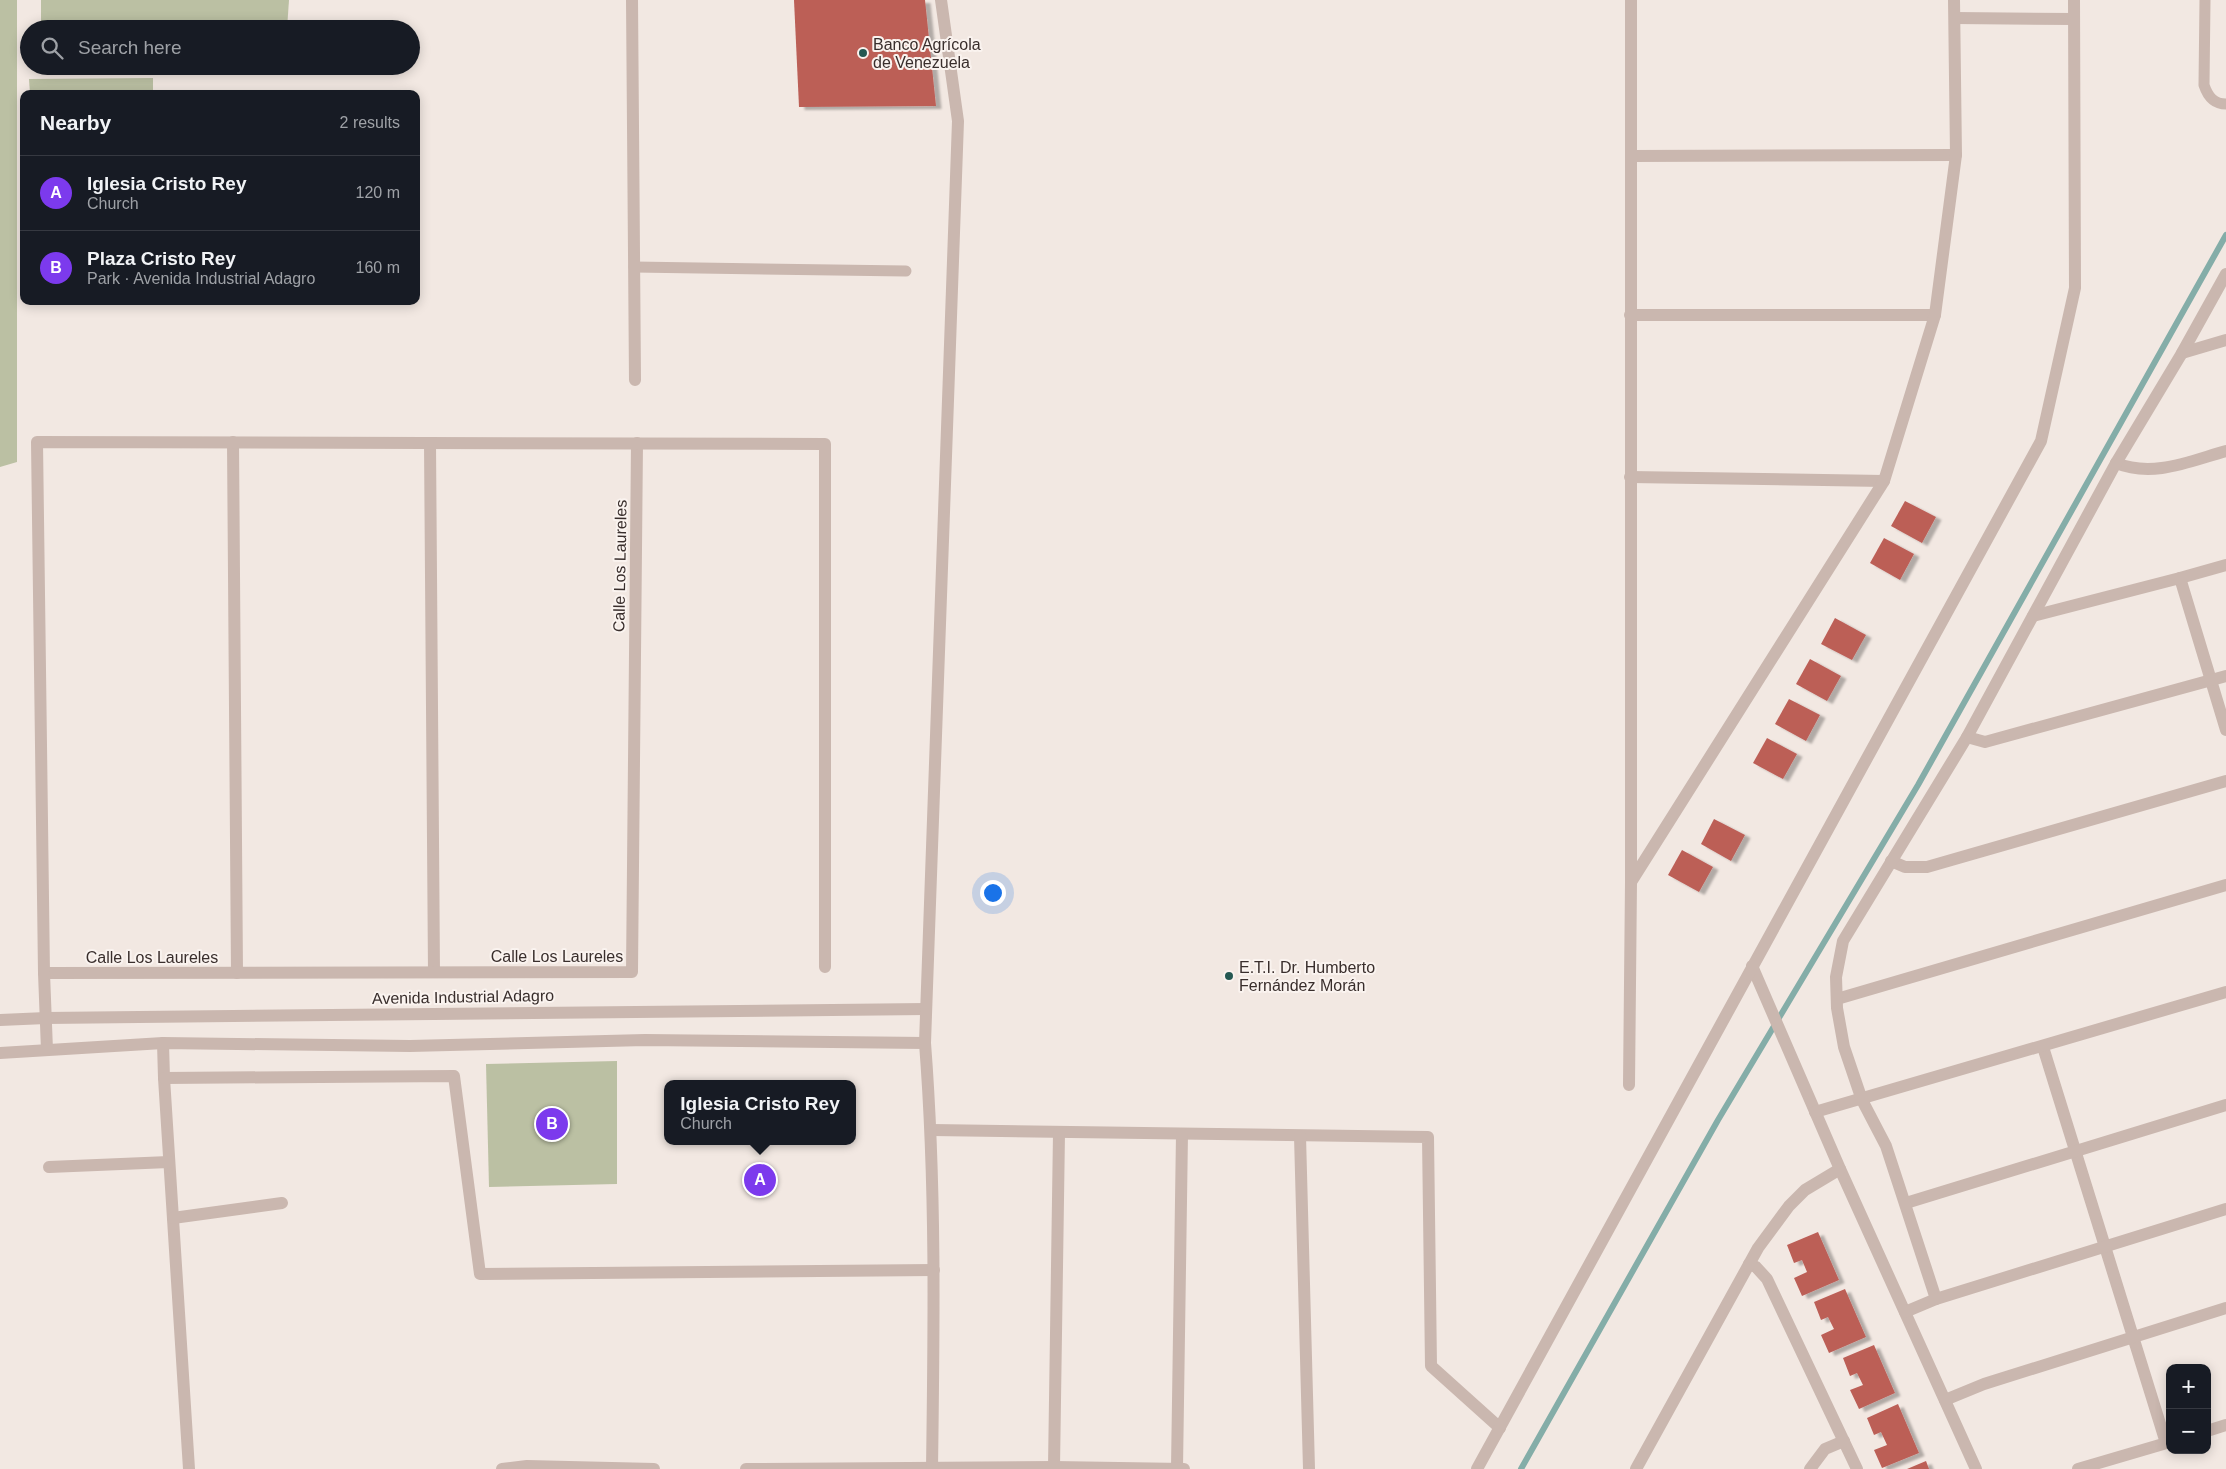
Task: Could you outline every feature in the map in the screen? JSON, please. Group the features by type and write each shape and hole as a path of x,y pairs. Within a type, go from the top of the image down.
{"street":[{"path":"632,0 635,380"},
{"path":"932,1468 934,1270 932,1130 925,1044 958,121 941,0"},
{"path":"1629,1085 1631,882 1631,0"},
{"path":"1631,882 1884,481 1935,315 1956,155 1954,0"},
{"path":"1477,1469 2041,441 2075,288 2074,0"},
{"path":"1954,18 2074,19"},
{"path":"1631,156 1956,155"},
{"path":"1936,1299 1886,1146 1862,1100 1844,1047 1836,999 1836,977 1843,941 1966,737 2116,463 2226,274"},
{"path":"1630,315 1935,315"},
{"path":"2182,352 2226,340"},
{"path":"47,1050 44,974 37,442 825,444 825,966"},
{"path":"233,442 237,973"},
{"path":"430,443 434,972"},
{"name":"Calle Los Laureles","path":"44,974 632,972 637,443"},
{"path":"2116,463 2130,469 2163,469 2226,451"},
{"path":"1630,477 1884,481"},
{"path":"2033,616 2226,565"},
{"path":"2180,578 2226,730"},
{"path":"1966,737 1985,742 2226,676"},
{"path":"1891,861 1906,866 1927,867 2226,781"},
{"path":"1836,999 2226,886"},
{"path":"1752,966 1840,1169 1976,1469"},
{"path":"1815,1112 1862,1100 2226,992"},
{"name":"Avenida Industrial Adagro","path":"0,1020 926,1009"},
{"path":"0,1052 163,1043 410,1046 645,1040 925,1044"},
{"path":"163,1043 172,1218 189,1469"},
{"path":"2043,1047 2133,1337 2166,1436"},
{"path":"164,1078 454,1076 480,1274 934,1270"},
{"path":"1906,1203 2226,1105"},
{"path":"932,1130 1428,1137 1431,1366 1500,1428"},
{"path":"1054,1467 1059,1133"},
{"path":"1177,1468 1182,1134"},
{"path":"1300,1136 1309,1469"},
{"path":"49,1167 169,1162"},
{"path":"1636,1469 1749,1264 1788,1206 1805,1190 1840,1169"},
{"path":"172,1218 282,1203"},
{"path":"1905,1312 1936,1299 2226,1209"},
{"path":"1749,1264 1756,1267 1767,1279 1857,1469"},
{"path":"1945,1400 1984,1384 2226,1308"},
{"path":"2211,1430 2226,1425"},
{"path":"1810,1469 1825,1449 1844,1441"},
{"path":"2078,1469 2166,1443"},
{"path":"502,1469 526,1466 654,1469"},
{"path":"746,1469 1054,1467 1184,1469"}],"lane":[{"path":"2204,0 2204,85 2207,94 2213,101 2226,104"},
{"path":"634,267 906,271"}],"green space":[{"path":"0,0 17,0 17,462 0,467"},
{"path":"41,0 289,0 288,20 41,20"},
{"path":"153,78 153,90 30,90 29,79"},
{"path":"617,1061 617,1184 489,1187 486,1064"}],"building":[{"name":"Banco Agrícola de Venezuela","path":"794,0 925,0 936,106 799,107"},
{"path":"1905,501 1936,517 1922,543 1891,526"},
{"path":"1884,538 1914,554 1900,580 1870,563"},
{"path":"1835,618 1866,635 1852,660 1821,644"},
{"path":"1810,659 1841,676 1827,701 1796,684"},
{"path":"1789,699 1820,715 1806,741 1775,724"},
{"path":"1767,738 1797,754 1783,779 1753,763"},
{"path":"1714,819 1745,835 1731,861 1701,844"},
{"path":"1682,850 1713,867 1699,892 1668,875"},
{"path":"1818,1232 1839,1280 1802,1296 1794,1278 1807,1272 1802,1260 1794,1263 1787,1245"},
{"path":"1845,1289 1866,1337 1829,1353 1821,1335 1834,1329 1828,1317 1821,1320 1814,1302"},
{"path":"1874,1345 1895,1393 1859,1409 1850,1390 1863,1385 1857,1373 1850,1376 1843,1358"},
{"path":"1898,1404 1919,1453 1882,1468 1874,1450 1887,1445 1881,1432 1874,1435 1867,1418"},
{"path":"1926,1461 1929,1469 1907,1469"}],"waterway":[{"path":"1521,1469 1718,1120 1918,785 2226,235"}],"place":[{"name":"Banco Agrícola de Venezuela","path":"863,53"},
{"name":"E.T.I. Dr. Humberto Fernández Morán","path":"1229,976"},
{"name":"Plaza Cristo Rey","path":"552,1124"},
{"name":"Iglesia Cristo Rey","path":"760,1180"}]}
